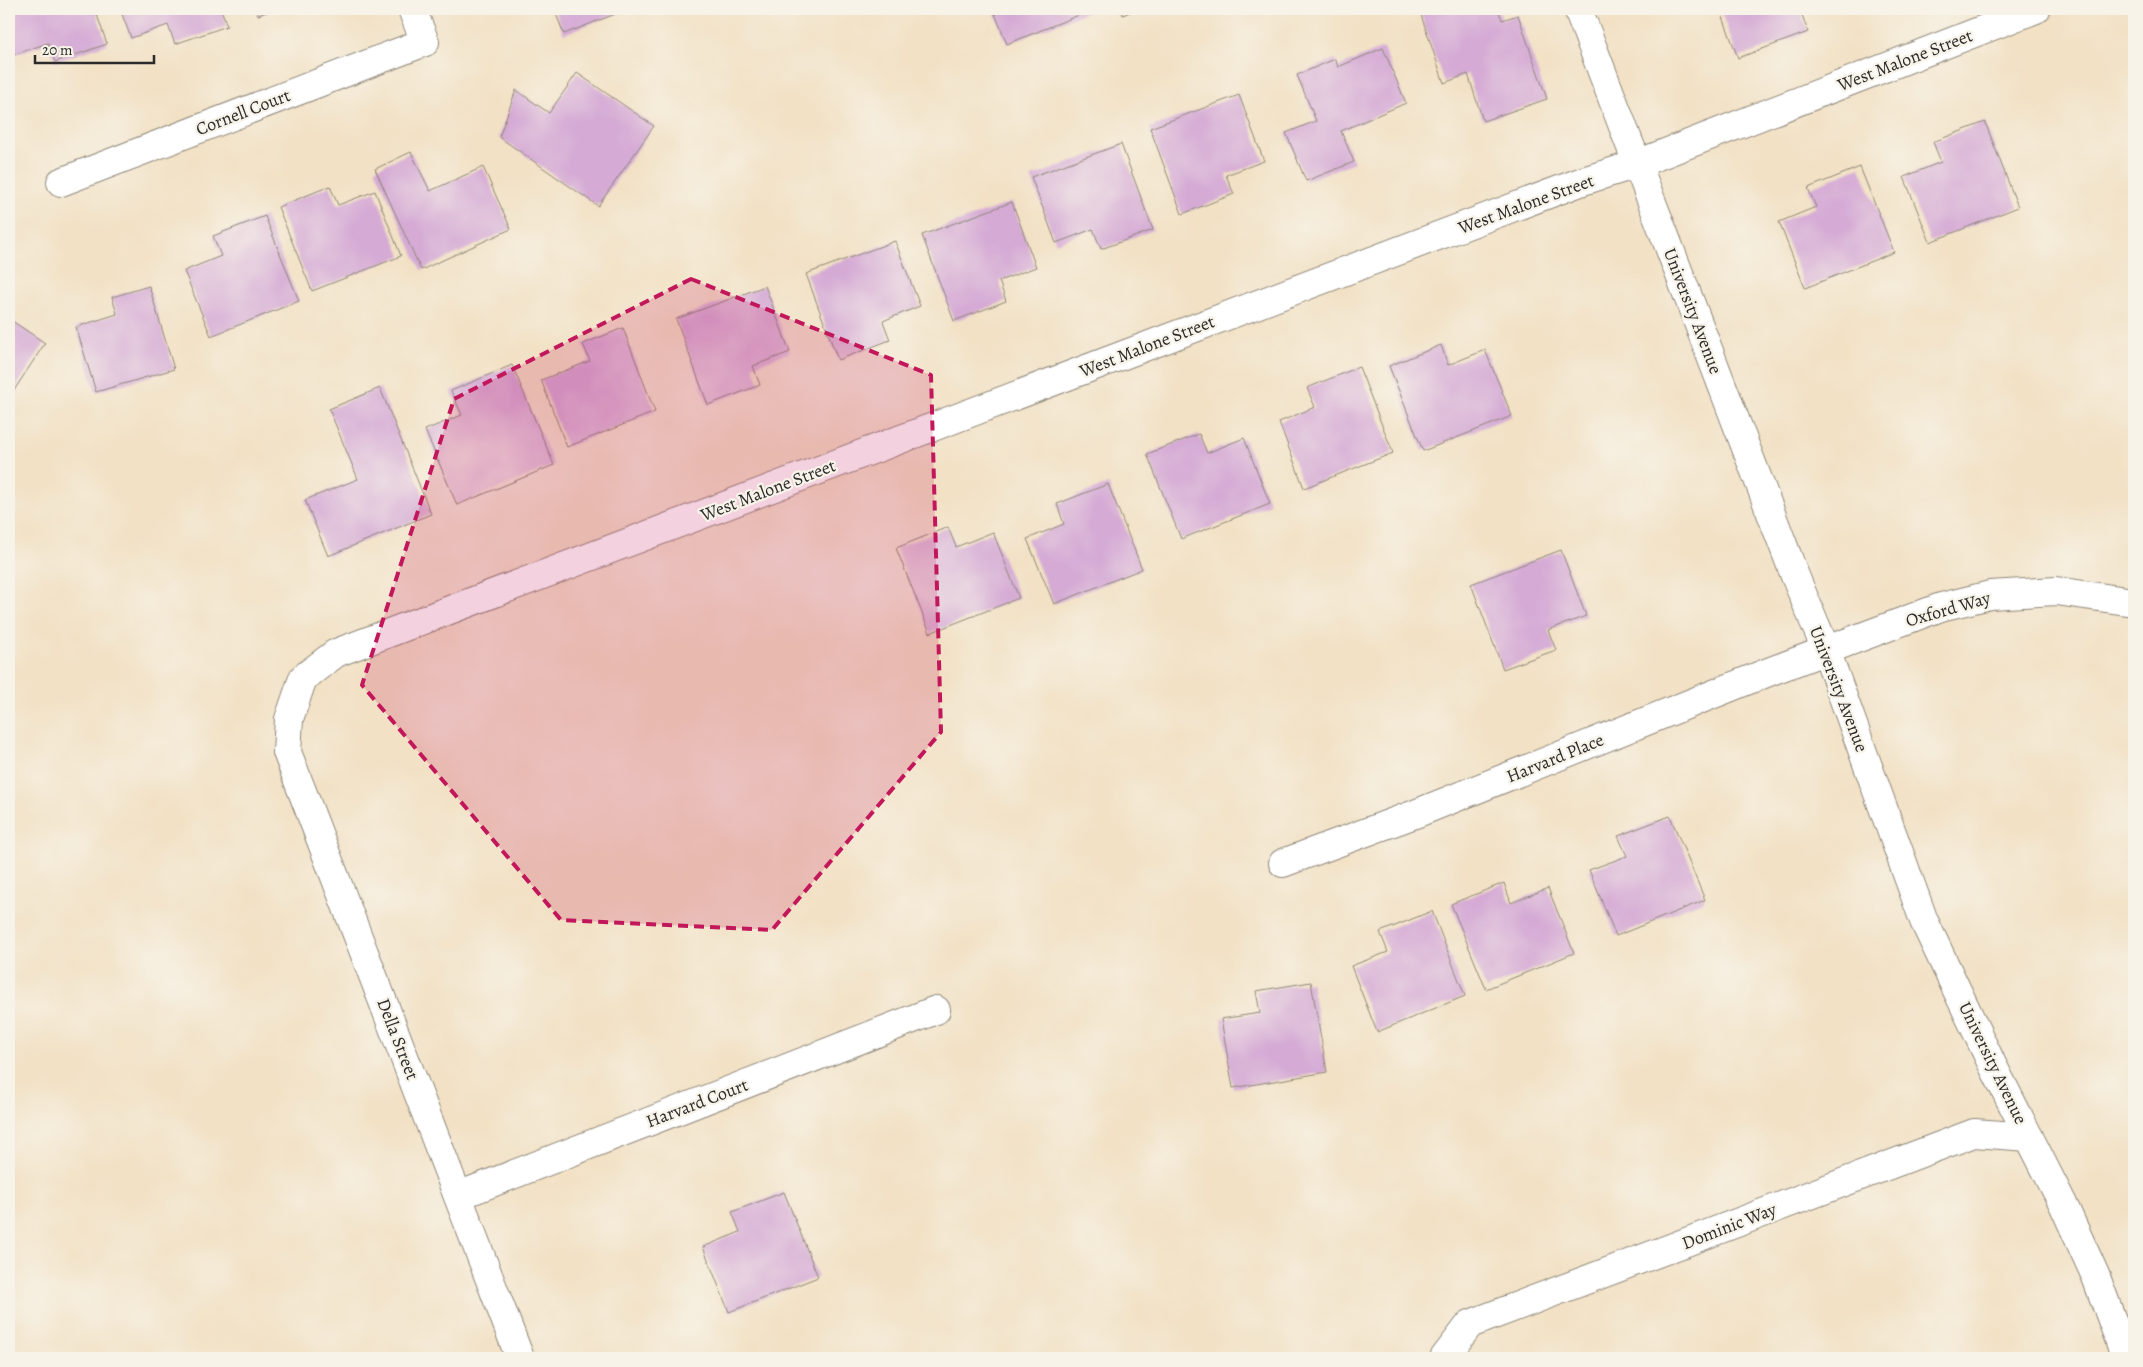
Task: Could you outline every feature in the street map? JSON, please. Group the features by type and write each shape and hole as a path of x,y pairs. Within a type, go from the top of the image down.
{"street":[{"name":"Cornell Court","path":"61,182 425,42 412,9"},
{"name":"University Avenue","path":"1578,9 1795,576 1826,650 1924,921 1992,1064 2064,1204 2126,1358"},
{"name":"West Malone Street","path":"289,719 303,678 336,653 1583,181 1637,164 2036,9"},
{"name":"Oxford Way","path":"1826,650 1941,607 1990,594 2056,592 2134,602"},
{"name":"Harvard Place","path":"1283,863 1415,814 1826,650"},
{"name":"Della Street","path":"289,719 287,752 520,1358"},
{"name":"Harvard Court","path":"458,1196 936,1010"},
{"name":"Dominic Way","path":"1444,1357 1470,1324 1974,1133 2030,1137"}],"highlighted area":[{"path":"691,279 931,375 941,732 772,930 561,920 362,685 454,399"}],"building":[{"path":"9,9 95,9 107,44 55,62 48,43 10,56"},
{"path":"120,9 221,9 227,26 175,44 168,25 131,38"},
{"path":"256,9 275,9 258,15"},
{"path":"554,9 628,9 564,34"},
{"path":"993,9 1094,9 1007,44"},
{"path":"1120,9 1137,9 1123,15"},
{"path":"1419,9 1498,9 1502,20 1518,15 1547,99 1483,121 1468,74 1444,83"},
{"path":"1720,9 1800,9 1808,32 1738,58"},
{"path":"1383,48 1406,103 1341,131 1354,162 1306,181 1286,133 1316,121 1297,75 1335,59 1338,67"},
{"path":"577,73 654,126 598,206 499,137 516,90 549,113"},
{"path":"1239,95 1264,161 1226,175 1234,194 1182,214 1150,128"},
{"path":"1985,122 2018,207 1930,242 1904,177 1941,162 1933,142"},
{"path":"1121,144 1153,230 1101,249 1093,229 1056,243 1031,177"},
{"path":"411,152 430,191 483,167 511,229 421,270 375,169"},
{"path":"1860,167 1894,252 1805,288 1779,222 1816,207 1808,188"},
{"path":"330,186 338,205 375,191 401,256 312,291 278,207"},
{"path":"1012,202 1036,267 999,281 1006,301 954,321 922,235"},
{"path":"265,216 299,301 211,336 184,271 221,256 213,236"},
{"path":"895,241 920,306 883,321 890,340 838,360 806,274"},
{"path":"149,286 174,369 96,392 76,327 117,314 112,297"},
{"path":"765,286 790,352 753,366 760,385 708,405 676,319"},
{"path":"9,319 45,343 9,398"},
{"path":"623,328 655,412 567,447 541,380 590,361 583,344"},
{"path":"1441,345 1448,365 1485,350 1512,416 1423,451 1389,366"},
{"path":"512,365 554,465 457,505 425,430 462,415 451,391"},
{"path":"1359,367 1393,453 1304,488 1279,422 1315,407 1307,388"},
{"path":"380,388 431,514 328,556 305,500 358,479 329,409"},
{"path":"1199,434 1207,453 1244,438 1270,504 1181,539 1147,454"},
{"path":"1108,484 1142,569 1054,604 1027,539 1064,524 1057,504"},
{"path":"948,527 956,547 993,532 1019,598 930,633 896,548"},
{"path":"1561,550 1586,616 1548,630 1556,650 1503,669 1471,584"},
{"path":"1670,816 1705,900 1616,936 1589,870 1627,856 1618,836"},
{"path":"1504,883 1511,903 1548,888 1574,953 1486,989 1451,904"},
{"path":"1432,911 1465,996 1377,1032 1351,966 1388,952 1380,932"},
{"path":"1311,982 1327,1072 1233,1088 1221,1019 1260,1013 1256,991"},
{"path":"784,1192 818,1277 729,1312 703,1247 740,1232 732,1212"}]}
